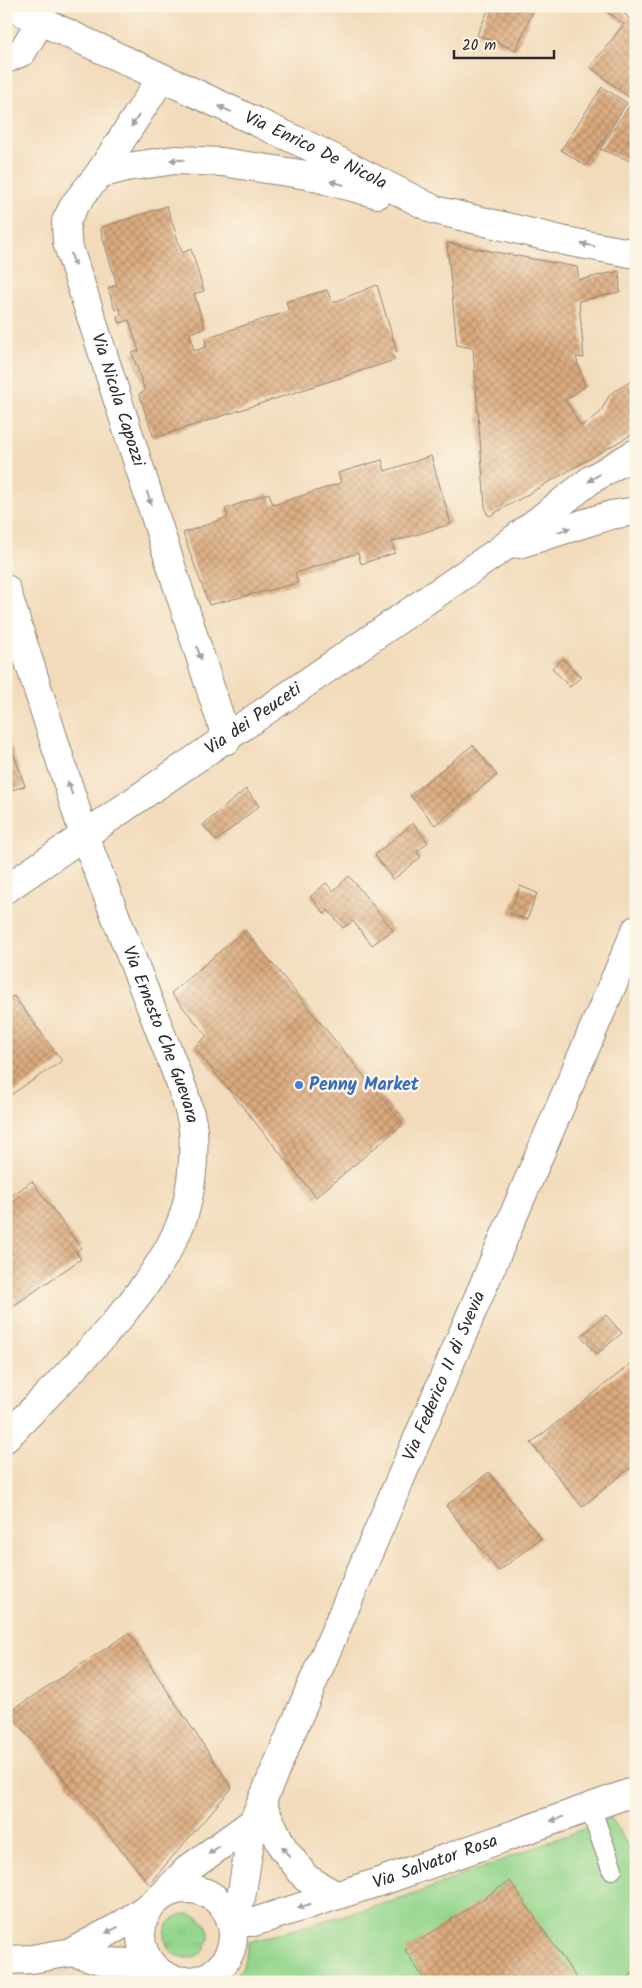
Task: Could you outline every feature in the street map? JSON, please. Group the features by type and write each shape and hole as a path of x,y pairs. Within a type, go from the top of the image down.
{"street":[{"name":"Via Enrico De Nicola","path":"9,6 161,79 318,151 435,210 570,242 636,254"},
{"path":"6,59 22,52 40,22"},
{"name":"Via Nicola Capozzi","path":"161,79 99,174 75,204 66,221 67,242 226,740"},
{"path":"99,174 127,167 175,160 222,162 307,175 435,210"},
{"path":"500,550 592,479 636,453"},
{"path":"500,550 611,515 636,511"},
{"name":"Via dei Peuceti","path":"6,890 500,550"},
{"name":"Via Ernesto Che Guevara","path":"6,589 84,835 183,1090 193,1129 193,1167 182,1220 160,1263 116,1320 6,1438"},
{"name":"Via Federico II di Svevia","path":"230,1920 241,1898 258,1813 636,930"},
{"name":"Via Salvator Rosa","path":"230,1920 254,1922 385,1880 636,1791"},
{"path":"6,1960 32,1959 72,1952 120,1926 156,1900 188,1869 258,1813 306,1878 335,1895"},
{"path":"72,1952 180,1980 193,1980 212,1976 230,1950 233,1936 230,1920 216,1899 195,1889 184,1889 156,1900 142,1924 141,1934 145,1954 155,1972"}],"lane":[{"path":"590,1807 612,1869"}],"green space":[{"path":"611,1818 636,1859 636,1982 232,1982 243,1966 249,1942 404,1898"},
{"path":"191,1914 203,1920 208,1927 208,1945 203,1952 196,1957 183,1958 175,1955 168,1948 165,1932 168,1924 175,1917"}],"building":[{"path":"490,6 535,6 516,50 477,35"},
{"path":"599,6 618,6 629,19 636,12 636,90 630,98 590,67 624,24"},
{"path":"602,87 627,103 586,166 561,150"},
{"path":"636,96 636,128 627,141 636,145 636,163 600,149"},
{"path":"167,206 182,253 191,249 204,291 194,294 205,328 190,333 194,351 206,347 205,338 289,311 286,302 327,290 332,303 377,285 397,352 390,353 395,360 154,438 139,394 145,391 132,353 139,351 129,320 120,323 117,316 121,315 120,308 115,310 108,288 117,285 100,228"},
{"path":"447,243 577,267 579,280 619,271 620,292 579,301 584,358 576,357 585,386 565,400 581,426 600,413 610,394 636,378 636,432 490,516 487,514 485,506 473,348 457,345"},
{"path":"431,456 451,524 392,542 395,553 361,564 358,553 295,573 298,583 209,605 183,533 228,517 225,509 269,493 273,505 341,483 338,473 382,460 385,471"},
{"path":"563,659 581,677 570,687 552,668"},
{"path":"6,732 25,786 6,792"},
{"path":"473,745 497,775 435,825 410,795"},
{"path":"246,789 259,806 216,841 203,825"},
{"path":"413,823 428,842 417,852 421,857 393,880 375,855"},
{"path":"349,876 393,930 372,945 353,921 343,928 328,910 325,914 310,897 326,883 333,891"},
{"path":"520,886 537,893 527,920 509,913"},
{"name":"Penny Market","path":"245,930 403,1124 316,1197 194,1047 207,1036 171,993"},
{"path":"14,996 62,1061 6,1098 6,999"},
{"path":"32,1181 81,1248 76,1252 81,1259 6,1311 6,1200"},
{"path":"606,1315 622,1333 597,1354 581,1336"},
{"path":"636,1360 636,1463 582,1507 531,1443"},
{"path":"489,1472 541,1538 499,1571 446,1506"},
{"path":"129,1633 232,1788 149,1884 9,1712"},
{"path":"510,1881 579,1982 426,1982 405,1950"},
{"path":"633,1973 636,1982 622,1982"}],"place":[{"name":"Penny Market","path":"299,1085"}]}
